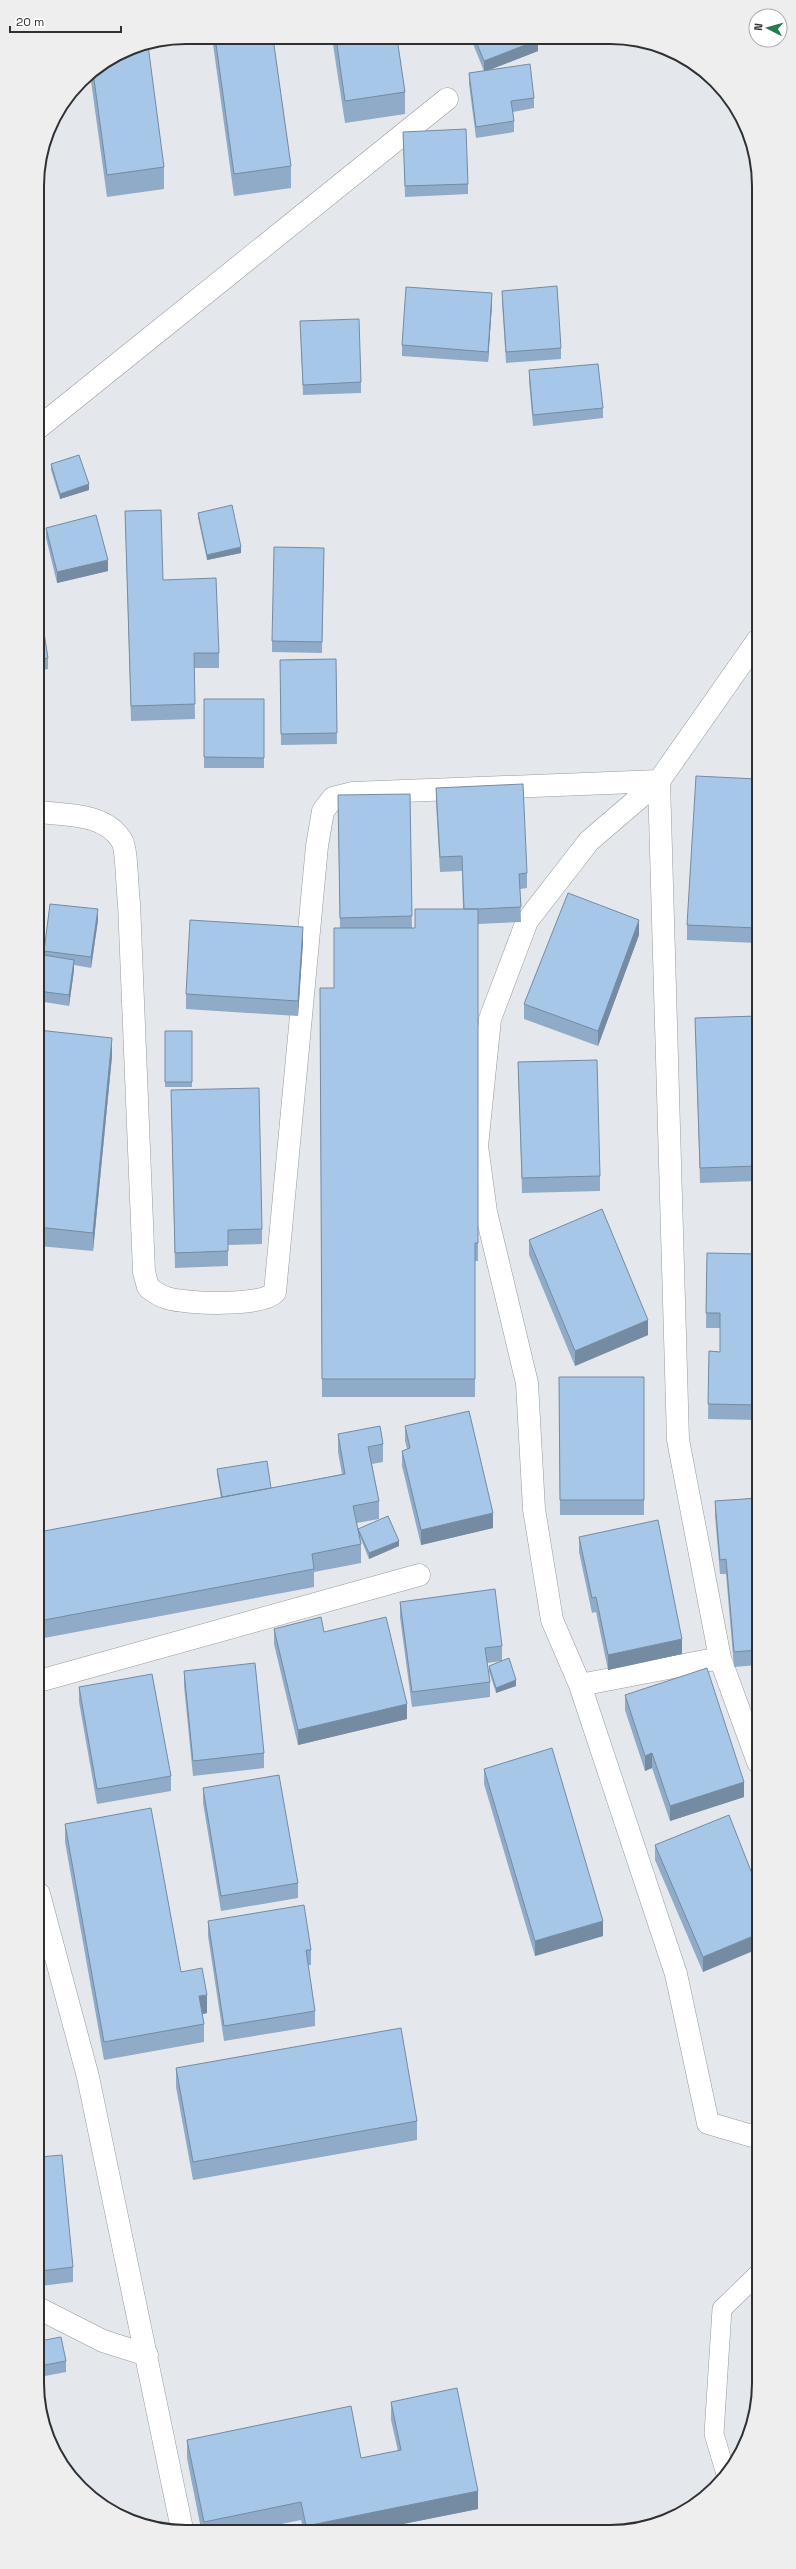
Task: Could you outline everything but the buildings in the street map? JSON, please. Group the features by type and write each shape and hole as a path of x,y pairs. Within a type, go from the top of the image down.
{"street":[{"path":"44,423 447,99"},
{"path":"752,648 659,781 589,841 527,921 490,1019 477,1146 486,1212 527,1383 534,1509 552,1620 580,1685 676,1974 708,2123 752,2136"},
{"path":"44,813 79,816 108,824 122,842 129,902 144,1272 148,1287 168,1298 203,1302 261,1300 271,1297 275,1292 317,846 323,811 333,798 353,793 659,781"},
{"path":"659,781 678,1440 720,1658 752,1746"},
{"path":"44,1681 419,1575"},
{"path":"580,1685 720,1658"},
{"path":"44,1913 88,2077 181,2525"},
{"path":"44,2311 104,2341 147,2355"}],"lane":[{"path":"724,2468 714,2434 722,2309 752,2280"}]}
